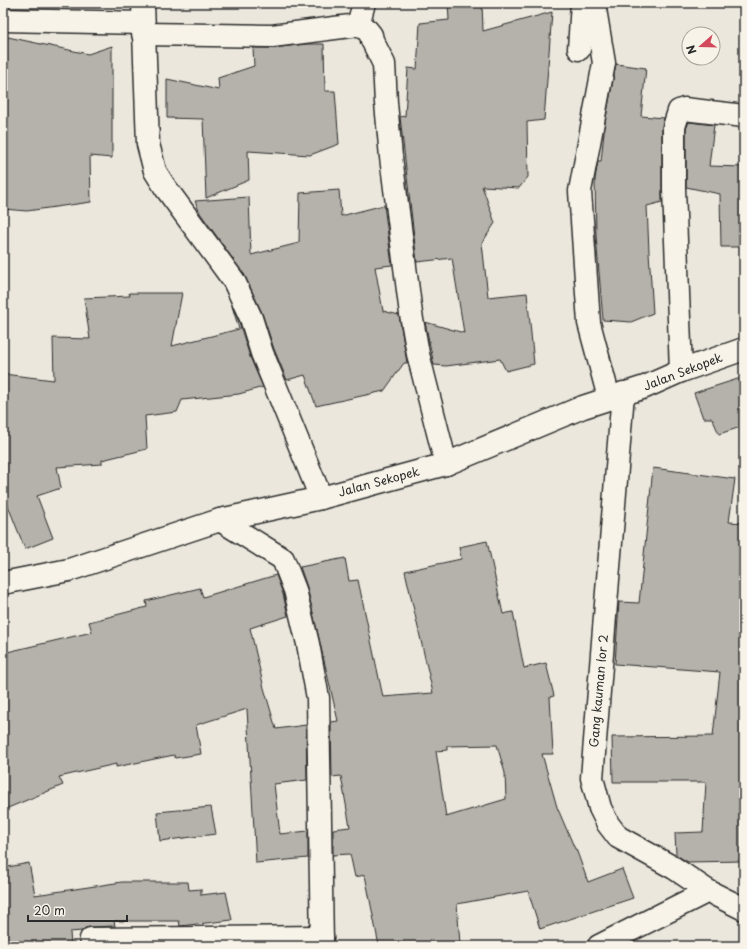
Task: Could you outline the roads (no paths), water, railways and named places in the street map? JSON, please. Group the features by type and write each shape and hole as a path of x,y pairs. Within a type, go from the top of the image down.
{"street":[{"path":"358,25 364,3"},
{"path":"579,49 582,3"},
{"name":"Gang kauman lor 2","path":"594,3 604,63 580,191 589,322 618,395 592,778 600,808 608,824 618,837 674,868 708,891 744,909"},
{"path":"3,20 143,20 272,36 358,25 367,30 371,35 384,64 391,157 411,314 418,354 446,464"},
{"path":"143,20 148,144 156,171 165,187 234,281 251,318 262,353 321,498"},
{"path":"681,371 674,189 674,127 679,111 684,109 744,116"},
{"name":"Jalan Sekopek","path":"3,583 68,570 220,520 321,498 446,464 583,407 645,387 681,371 744,349"},
{"path":"91,939 322,941 318,698 308,644 295,590 283,560 220,520"},
{"path":"599,946 708,891"}]}
